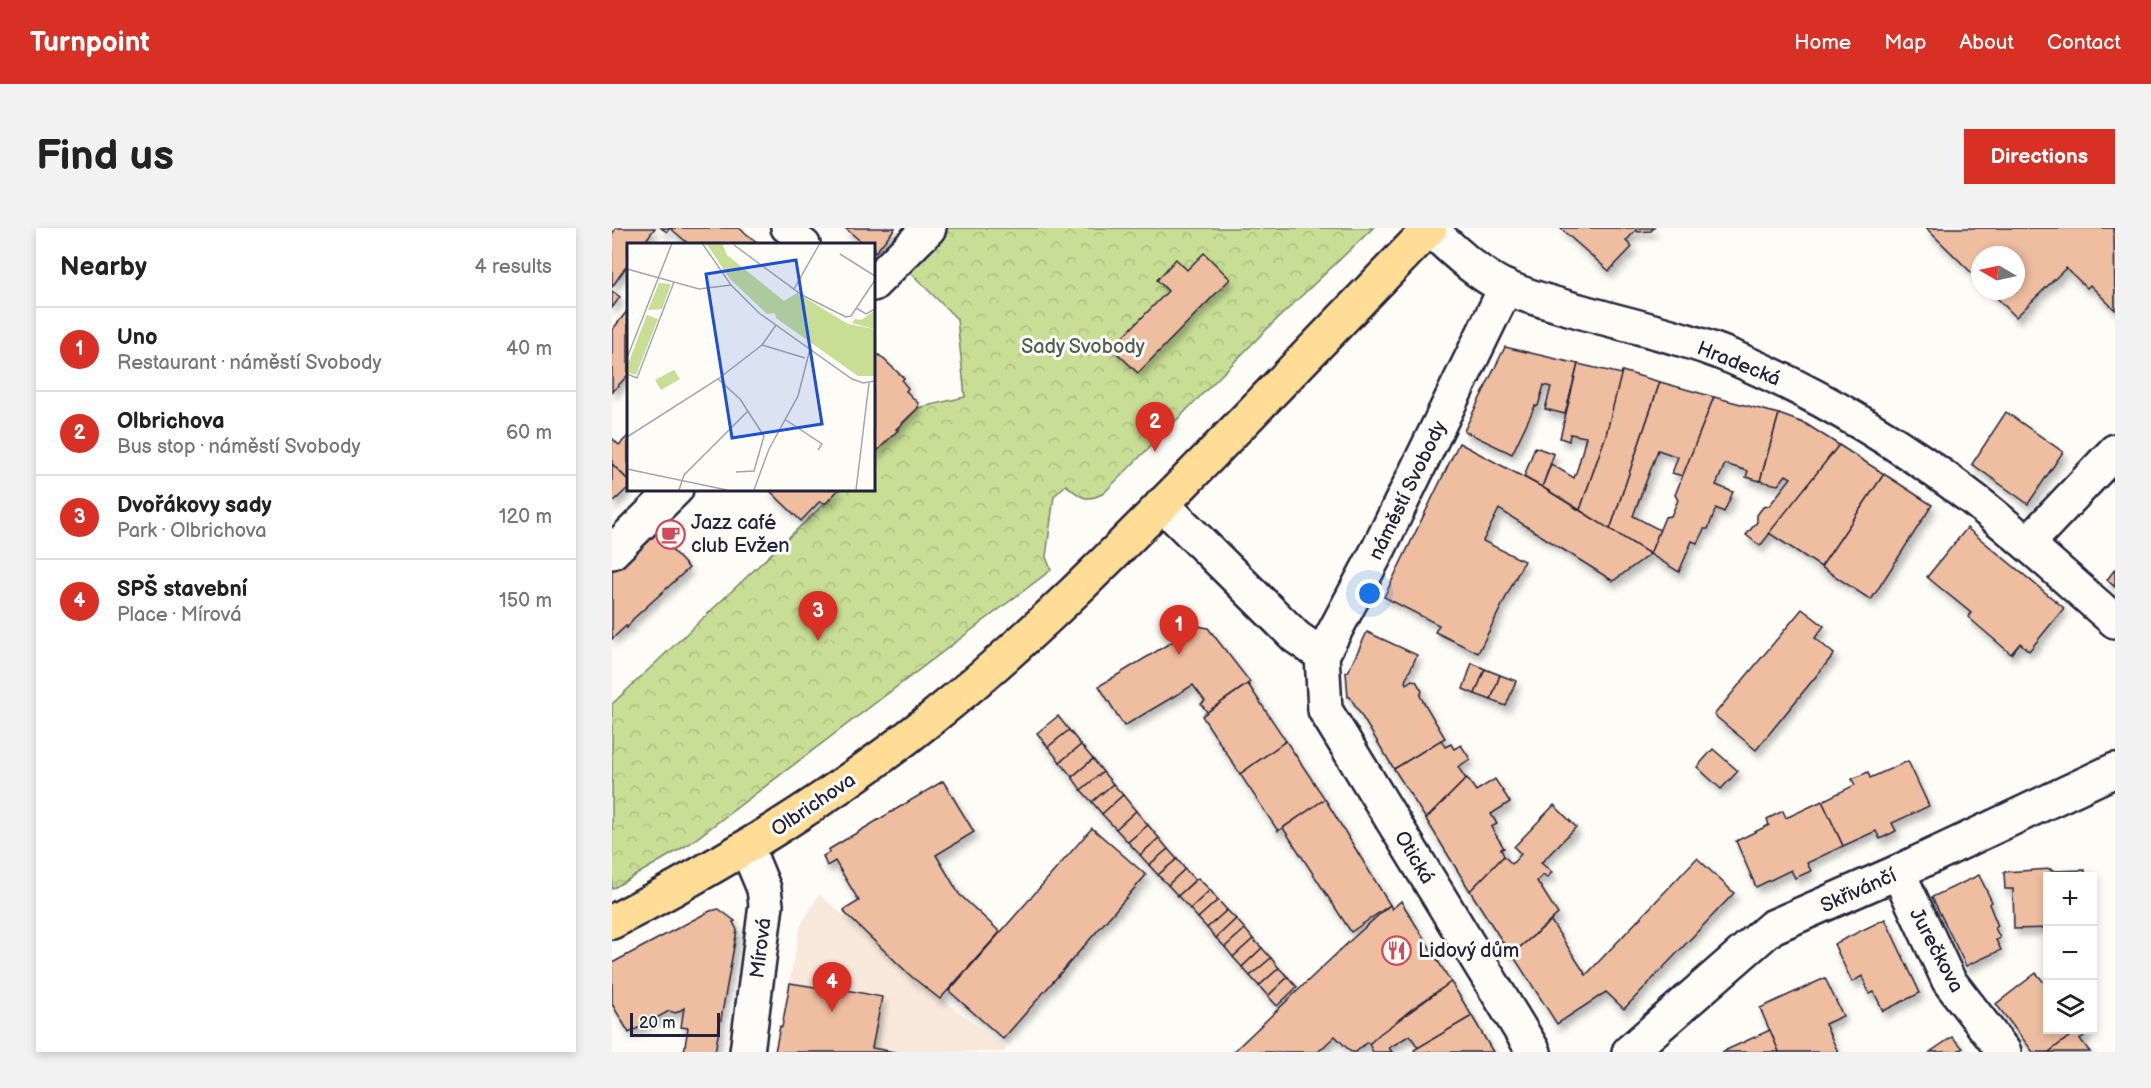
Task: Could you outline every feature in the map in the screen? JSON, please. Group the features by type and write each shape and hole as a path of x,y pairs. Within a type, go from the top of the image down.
{"main road":[{"path":"1162,504 1430,228"},
{"name":"Olbrichova","path":"612,922 693,880 747,848 794,819 875,762 1024,639 1128,540 1162,504"}],"street":[{"path":"785,228 805,243"},
{"path":"874,283 929,228"},
{"name":"Hradecká","path":"1430,228 1468,263 1506,287 1548,302 1694,344 1744,362 1774,375 1835,408 1937,473 2028,543 2115,621"},
{"name":"náměstí Svobody","path":"1322,655 1379,548 1506,287"},
{"path":"2028,543 2115,451"},
{"path":"612,552 675,490"},
{"path":"1162,504 1296,637 1322,655"},
{"name":"Otická","path":"1322,655 1325,710 1534,1052"},
{"name":"Skřivánčí","path":"1629,1052 1772,927 1898,873 2115,770"},
{"name":"Mírová","path":"747,848 764,889 766,905 747,1052"},
{"name":"Jurečkova","path":"1898,873 1949,981 2004,1052"}],"shaded area":[{"path":"819,894 941,998 1006,1048 1004,1052 776,1052 800,927"}],"green space":[{"name":"Sady Svobody","path":"941,228 1373,228 1272,324 1104,493 1088,498 1075,493 1066,485 1054,496 1046,557 1051,570 689,844 612,889 612,704 839,490 874,490 874,454 918,408 965,397 957,319 908,270"}],"building":[{"path":"616,228 655,228 644,243 627,243 627,265 612,287 612,234"},
{"path":"670,228 739,228 758,243 688,243"},
{"path":"845,228 895,228 875,253 874,243 863,243"},
{"path":"1560,228 1654,228 1651,231 1638,232 1636,230 1626,241 1632,247 1609,271"},
{"path":"1926,228 2114,228 2115,310 2090,285 2087,288 2066,268 2016,317 1999,300 2025,300 2025,246 1971,246 1971,272"},
{"path":"1204,253 1230,279 1138,373 1112,348 1168,291 1157,280 1176,259 1187,270"},
{"path":"612,291 620,297 612,308"},
{"path":"627,311 627,376 612,392 612,330"},
{"path":"1505,347 1578,364 1565,414 1545,409 1551,387 1544,385 1538,406 1535,406 1512,454 1464,431"},
{"path":"874,354 879,355 904,378 902,381 908,388 906,391 918,403 918,408 896,429 898,430 874,454"},
{"path":"1578,364 1622,374 1606,435 1580,510 1542,487 1551,464 1574,478 1578,467 1586,437 1570,434 1569,441 1560,438"},
{"path":"1622,371 1660,382 1610,530 1580,510 1606,435"},
{"path":"1660,382 1714,397 1683,476 1672,473 1678,457 1658,450 1633,516 1660,530 1650,554 1610,530"},
{"path":"1714,397 1779,414 1760,481 1746,477 1748,471 1725,464 1716,485 1733,492 1724,512 1716,508 1708,529 1704,529 1697,543 1692,541 1679,572 1650,554 1665,517 1671,516 1678,500 1675,495"},
{"path":"2006,412 2063,452 2028,504 1972,464"},
{"path":"1779,414 1806,424 1839,445 1760,546 1746,535 1757,522 1757,515 1763,507 1769,506 1791,478 1786,475 1778,485 1760,481"},
{"path":"627,437 627,479 612,464 612,438 619,445"},
{"path":"1459,443 1542,487 1650,554 1613,581 1499,509 1483,541 1524,561 1478,653 1435,632 1439,625 1384,597"},
{"path":"1839,445 1884,474 1821,567 1769,533"},
{"path":"1535,447 1554,454 1542,487 1524,477"},
{"path":"612,464 627,479 627,489 612,503"},
{"path":"1884,474 1932,505 1871,600 1821,567"},
{"path":"769,490 838,490 826,503 819,502 801,521"},
{"path":"1967,528 2064,608 2029,651 2020,643 2011,654 1968,617 1971,613 1927,577"},
{"path":"655,532 689,568 633,619 627,628 626,626 612,639 612,571"},
{"path":"2115,569 2115,587 2107,580"},
{"path":"1802,609 1824,626 1815,638 1834,654 1756,750 1714,715"},
{"path":"1198,626 1208,628 1250,682 1207,712 1201,704 1205,701 1193,685 1124,726 1099,686"},
{"path":"1367,632 1417,655 1405,681 1406,684 1412,680 1416,681 1422,691 1420,696 1445,738 1394,769 1348,697 1346,672"},
{"path":"1472,663 1485,669 1475,694 1463,689"},
{"path":"1485,669 1500,675 1491,700 1475,694"},
{"path":"1500,675 1516,681 1506,706 1491,700"},
{"path":"1248,684 1286,741 1240,774 1202,716"},
{"path":"1058,716 1069,730 1048,747 1037,733"},
{"path":"1069,730 1081,745 1060,762 1048,747"},
{"path":"1441,740 1445,747 1451,744 1454,749 1461,745 1470,759 1458,767 1466,779 1426,819 1394,769"},
{"path":"1286,741 1325,799 1278,831 1240,774"},
{"path":"1081,745 1093,759 1072,777 1060,762"},
{"path":"1713,749 1738,771 1721,789 1697,767"},
{"path":"1093,759 1103,772 1081,790 1072,777"},
{"path":"1908,761 1929,806 1892,823 1896,831 1880,839 1876,831 1843,846 1822,801 1855,785 1852,779 1868,772 1870,778"},
{"path":"1103,772 1113,784 1092,802 1081,790"},
{"path":"1467,778 1476,791 1495,779 1510,802 1491,814 1497,824 1491,827 1504,848 1501,849 1504,856 1470,891 1426,819"},
{"path":"943,781 974,832 936,855 959,894 1000,932 940,999 912,977 846,914 844,910 859,901 835,861 827,866 823,856 830,852 828,850"},
{"path":"1113,784 1123,795 1102,814 1092,802"},
{"path":"1123,795 1136,811 1116,829 1102,814"},
{"path":"1325,799 1390,905 1351,932 1283,828"},
{"path":"1822,801 1843,846 1807,863 1811,871 1795,878 1791,870 1756,887 1736,841 1769,825 1767,819 1783,811 1786,818"},
{"path":"1554,805 1576,827 1541,863 1552,872 1547,878 1543,875 1537,881 1558,914 1511,955 1470,891 1504,856 1512,864 1521,854 1514,847"},
{"path":"1136,811 1148,825 1128,842 1116,829"},
{"path":"1148,825 1159,838 1140,855 1128,842"},
{"path":"1092,828 1146,875 1003,1039 949,991"},
{"path":"1159,838 1168,849 1149,865 1140,855"},
{"path":"1168,849 1177,859 1158,875 1149,865"},
{"path":"1697,858 1734,893 1624,1009 1606,992 1557,1024 1512,954 1551,921 1586,975"},
{"path":"1177,859 1185,869 1168,885 1158,875"},
{"path":"1185,869 1195,880 1178,896 1168,885"},
{"path":"2051,869 2051,871 2085,870 2085,872 2043,872 2043,928 2014,929 2013,889 2005,889 2004,872"},
{"path":"1979,875 1992,902 1989,904 1998,926 1995,928 2000,938 1996,940 2001,950 1966,966 1932,897"},
{"path":"1198,878 1210,890 1190,909 1178,896"},
{"path":"1210,890 1218,900 1198,918 1190,909"},
{"path":"1218,900 1227,910 1207,928 1198,918"},
{"path":"1401,901 1451,982 1356,1052 1351,1052 1335,1036 1318,1052 1233,1052 1352,939 1390,905 1392,909"},
{"path":"719,909 735,921 733,922 737,930 715,1052 684,1052 688,1028 681,1027 684,1008 676,1013 669,1011 629,1033 612,1004 612,963 710,911"},
{"path":"1227,910 1236,919 1216,938 1207,928"},
{"path":"1236,919 1245,929 1225,947 1216,938"},
{"path":"1885,919 1920,993 1883,1011 1874,992 1869,994 1862,976 1852,982 1834,944"},
{"path":"1245,929 1253,939 1233,957 1225,947"},
{"path":"1253,939 1262,948 1242,967 1233,957"},
{"path":"1262,948 1271,958 1250,976 1242,967"},
{"path":"1271,958 1279,968 1259,986 1250,976"},
{"path":"1279,968 1288,977 1268,996 1259,986"},
{"path":"2036,973 2043,981 2043,1034 2073,1034 2049,1052 2033,1052 1996,1004"},
{"path":"1288,977 1297,987 1277,1006 1268,996"},
{"path":"1825,978 1843,1016 1825,1024 1838,1052 1779,1052 1760,1008"},
{"path":"1451,982 1472,1016 1418,1048 1410,1035 1389,1048 1392,1052 1373,1052 1369,1044 1381,1033"},
{"path":"790,983 821,988 822,985 882,997 872,1048 895,1052 775,1052"},
{"path":"1472,1016 1493,1052 1415,1052 1414,1050"},
{"path":"1770,1030 1779,1052 1722,1052"},
{"path":"2073,1034 2087,1034 2080,1039 2090,1052 2049,1052"},
{"path":"1952,1037 1963,1048 1956,1052 1930,1052"}],"place":[{"name":"Olbrichova","path":"1155,452"},
{"name":"Jazz café club Evžen","path":"670,534"},
{"name":"Dvořákovy sady","path":"818,641"},
{"name":"Uno","path":"1179,655"},
{"name":"Lidový dům","path":"1397,950"},
{"name":"SPŠ stavební","path":"832,1012"}]}
